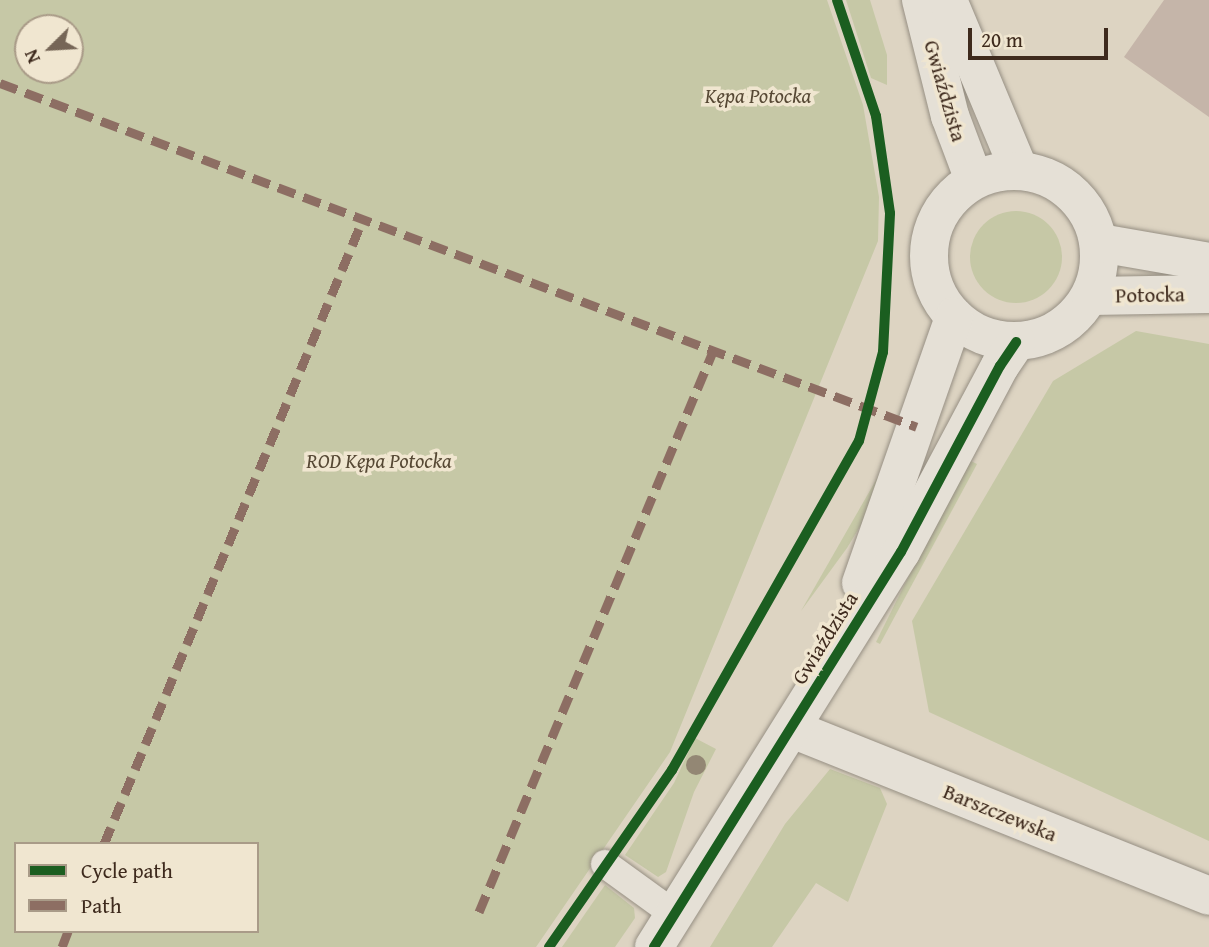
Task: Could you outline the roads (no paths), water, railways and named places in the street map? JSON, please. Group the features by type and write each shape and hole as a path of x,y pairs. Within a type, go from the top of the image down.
{"street":[{"name":"Gwiaździsta","path":"921,0 950,116 974,180"},
{"name":"Gwiaździsta","path":"948,0 1019,170"},
{"path":"1019,170 1057,181 1085,207 1100,243 1099,271 1091,296 1067,324 1052,334 1016,342 983,336 954,317 938,295 929,268 930,240 945,205 974,180 996,172 1019,170"},
{"name":"Potocka","path":"1100,243 1209,262"},
{"name":"Potocka","path":"1091,296 1209,294"},
{"name":"Gwiaździsta","path":"830,665 878,538 954,317"},
{"name":"Gwiaździsta","path":"654,947 901,552 999,366 1016,342"},
{"name":"Barszczewska","path":"792,729 1209,896"}],"lane":[{"path":"606,864 674,914"}],"park label":[{"name":"Kępa Potocka","path":"758,96"},
{"name":"ROD Kępa Potocka","path":"379,461"}]}
